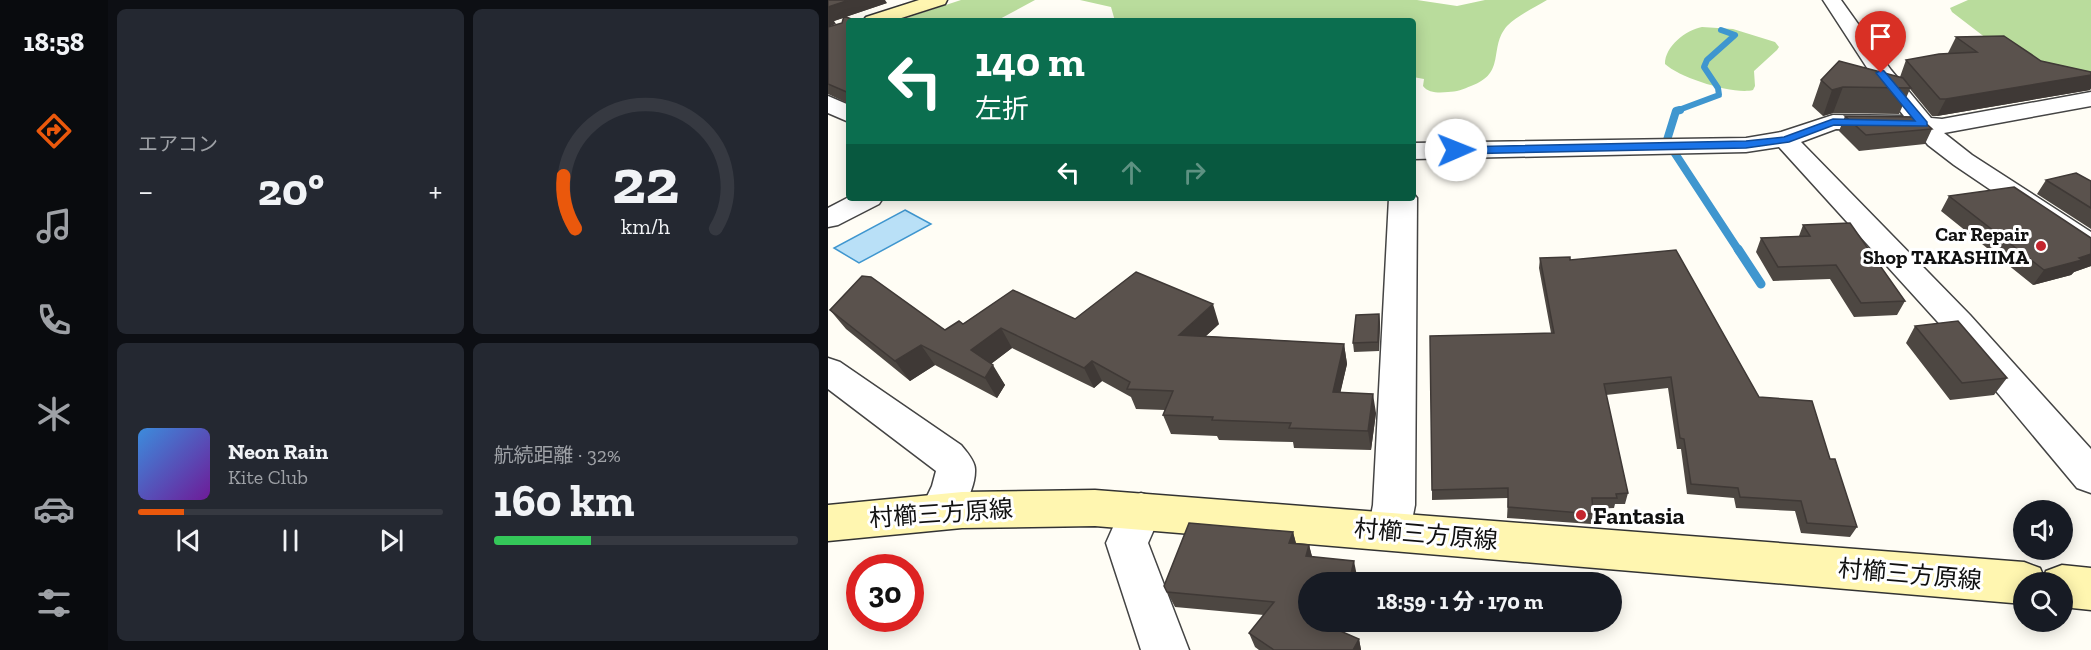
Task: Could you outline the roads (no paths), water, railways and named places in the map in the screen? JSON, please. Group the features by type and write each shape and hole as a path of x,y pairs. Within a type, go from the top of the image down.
{"main road":[{"path":"882,18 938,0"},
{"name":"村櫛三方原線","path":"828,523 941,511 1051,508 1141,511 2013,582"},
{"path":"2073,587 2091,589"}],"street":[{"path":"1832,0 1883,75 1937,140 1963,160 2091,245"},
{"path":"1416,151 1746,144 1785,139 1833,122 1942,126 2091,99"},
{"path":"828,103 846,113"},
{"path":"1785,139 1958,323 2091,476"},
{"path":"828,219 862,201"},
{"path":"1389,531 1394,505 1403,201"},
{"path":"828,371 946,456 956,468 952,486 941,511"},
{"path":"1141,511 1127,543 1165,650"}],"water":[{"path":"905,210 931,224 859,263 834,248"}],"waterway":[{"path":"1676,111 1719,95 1718,88 1704,67 1707,60 1735,35 1721,30"},
{"path":"1676,111 1680,110"},
{"path":"1667,140 1676,111"},
{"path":"1674,152 1739,251"},
{"path":"1738,249 1761,284"}],"place":[{"name":"Car Repair Shop TAKASHIMA","path":"2041,246"},
{"name":"Fantasia","path":"1581,515"}]}
